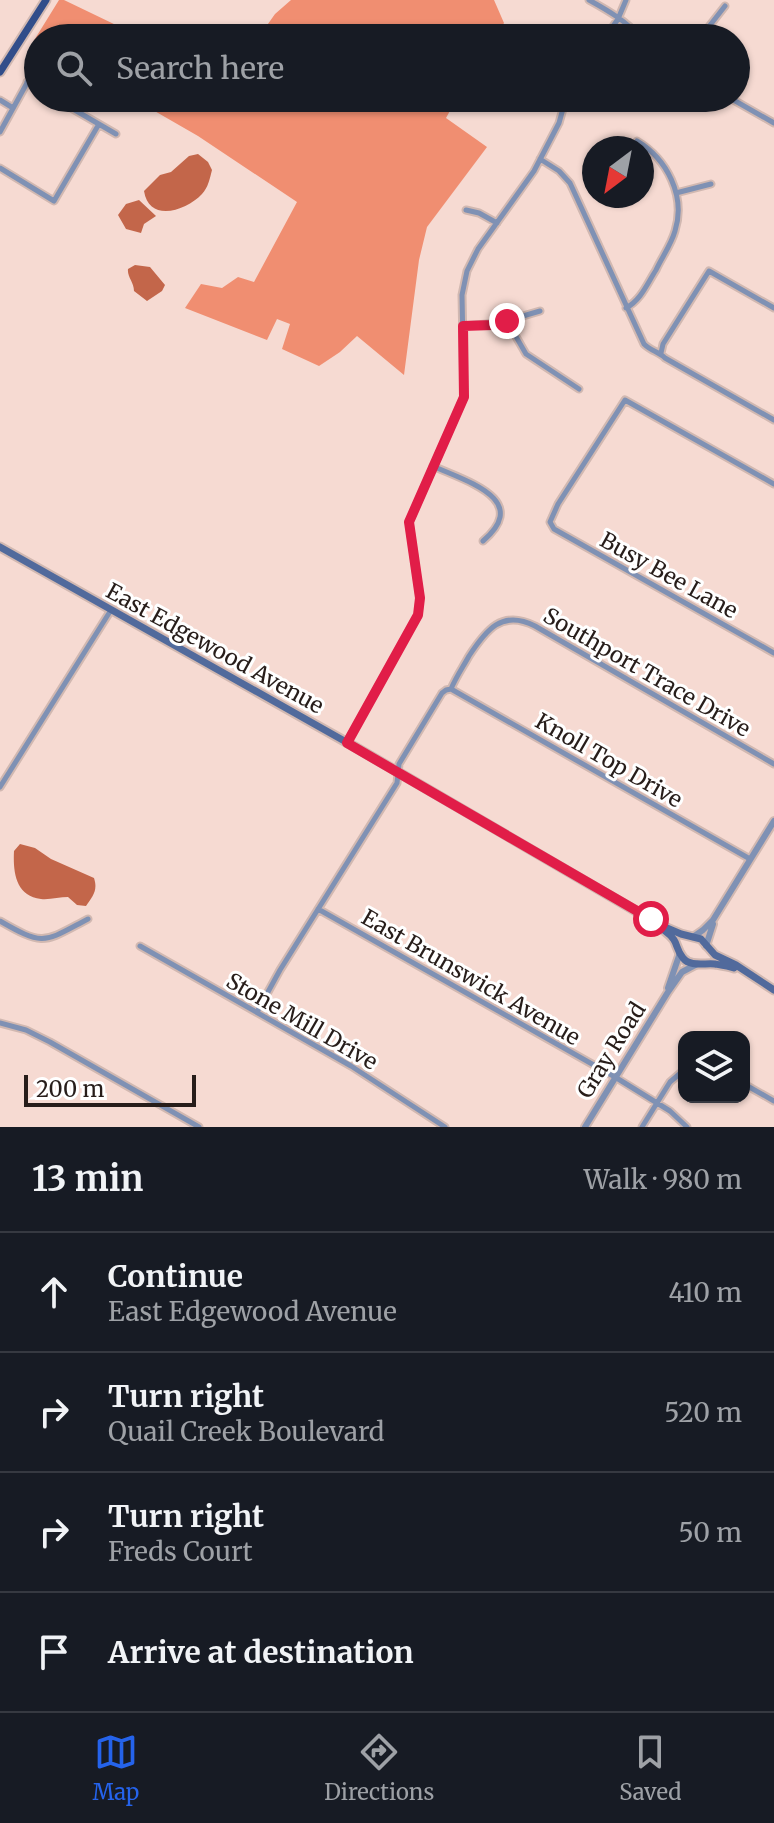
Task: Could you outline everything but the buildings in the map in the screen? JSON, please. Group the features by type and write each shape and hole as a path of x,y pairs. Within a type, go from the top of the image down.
{"main road":[{"path":"31,24 46,0"},
{"path":"0,72 24,34"},
{"name":"East Edgewood Avenue","path":"0,547 660,925 693,937"},
{"name":"East Edgewood Avenue","path":"660,925 675,939 680,953"},
{"path":"740,969 686,961 680,953 681,944 693,937 701,939 715,955 740,969 774,990"},
{"path":"697,964 706,955 706,946"}],"street":[{"path":"589,0 626,24"},
{"path":"614,24 626,0"},
{"path":"711,24 725,6"},
{"path":"0,132 24,88"},
{"path":"0,100 13,108"},
{"path":"750,109 774,123"},
{"path":"78,112 116,134"},
{"path":"347,743 418,615 420,598 409,522 464,397 462,295 467,271 476,251 530,177 561,112"},
{"path":"0,168 54,201 99,124"},
{"path":"626,308 640,297 672,241 678,220 676,193 668,173 654,154"},
{"path":"540,159 559,171 570,183 644,344 774,420"},
{"path":"676,193 711,184"},
{"path":"466,210 497,223"},
{"path":"661,353 663,344 709,271 774,308"},
{"path":"463,326 493,325 540,311"},
{"path":"507,321 526,354 579,389"},
{"name":"Busy Bee Lane","path":"774,484 625,400 558,504 550,524 774,653"},
{"path":"433,466 488,491 498,500 501,515 495,531 483,541"},
{"path":"0,787 111,610"},
{"name":"Southport Trace Drive","path":"451,689 480,638 500,622 517,620 535,626 774,764"},
{"path":"257,1012 397,783 399,764 442,693 451,689"},
{"name":"Knoll Top Drive","path":"451,689 750,859"},
{"path":"706,946 713,920 774,821"},
{"name":"East Brunswick Avenue","path":"318,909 615,1077 670,1111 687,1127"},
{"path":"0,921 25,935 41,939 57,935 88,919"},
{"path":"693,937 713,920"},
{"name":"Stone Mill Drive","path":"140,946 351,1066 445,1127"},
{"name":"Gray Road","path":"668,992 680,953"},
{"name":"Gray Road","path":"585,1127 668,992 682,972 697,964"},
{"path":"0,1023 26,1030 50,1042 199,1127"},
{"path":"642,1127 670,1082 678,1075"},
{"path":"750,1087 774,1101"}],"shaded area":[{"path":"59,0 64,0 114,24 44,24"},
{"path":"291,0 494,0 504,23 268,24"},
{"path":"156,112 449,112 446,118 487,147 427,227 419,260 404,375 357,336 319,366 282,349 290,324 277,319 267,340 185,308 201,284 222,288 238,277 254,282 297,202"},
{"path":"198,154 212,170 204,192 178,209 169,211 153,207 144,191 160,175 171,172 189,156"},
{"path":"139,200 156,216 144,224 141,233 126,229 118,215 126,204"},
{"path":"135,265 150,267 165,285 162,291 147,301 134,291 128,269"},
{"path":"20,844 35,848 51,859 94,878 93,896 86,906 77,905 68,897 41,899 26,893 17,881 14,867 14,851"}],"route":[{"path":"507,321 463,326 464,397 409,522 420,598 418,615 347,743 651,919"}]}
